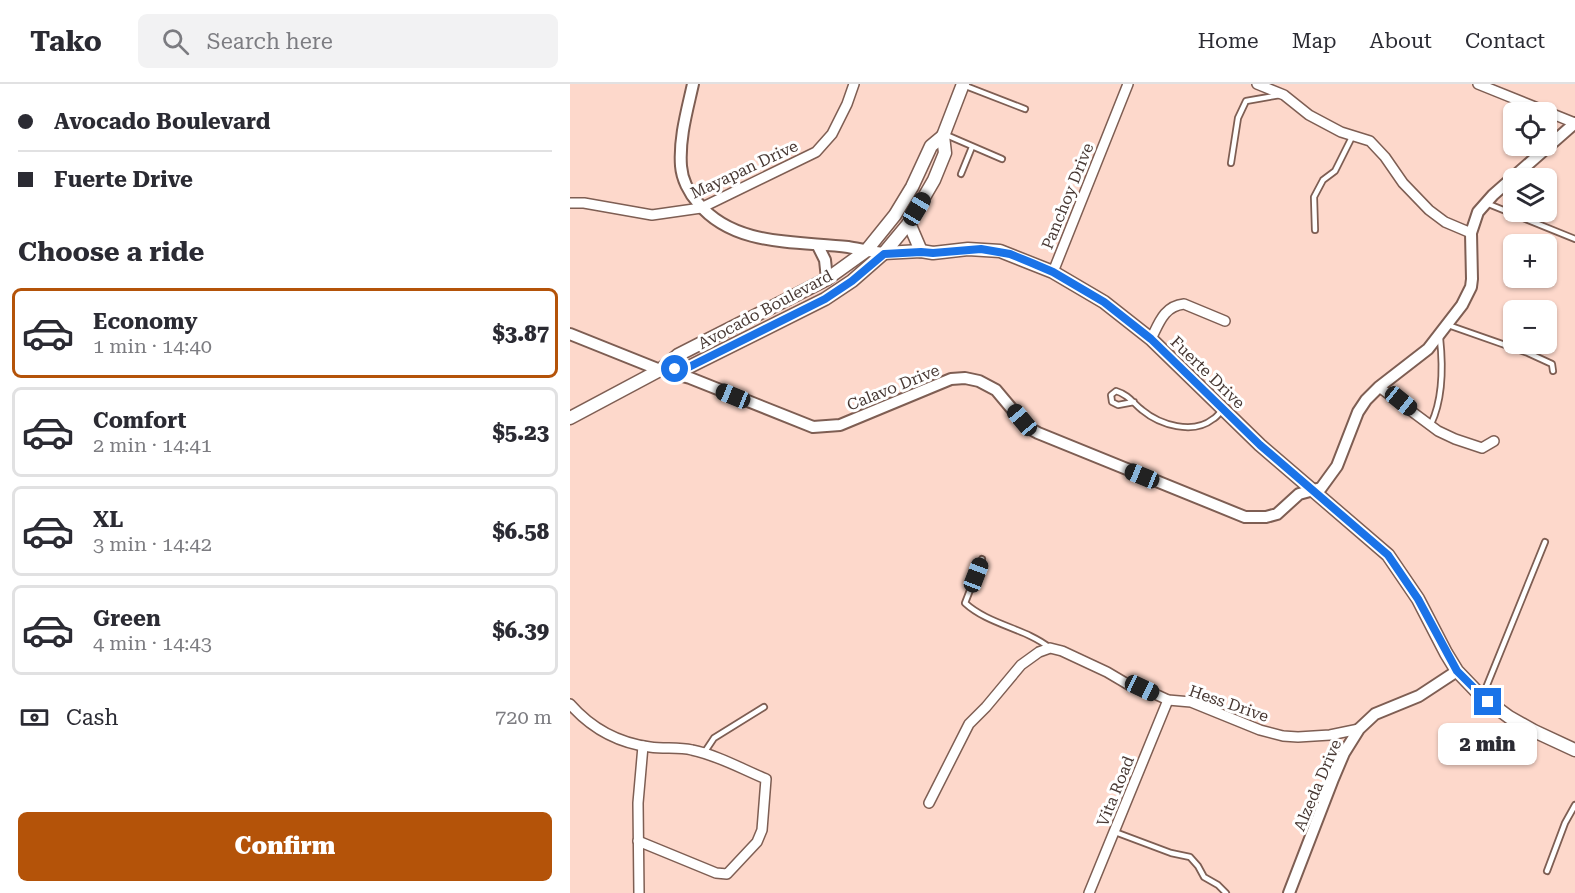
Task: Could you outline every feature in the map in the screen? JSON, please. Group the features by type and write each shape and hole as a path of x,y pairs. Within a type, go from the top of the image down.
{"main road":[{"name":"Avocado Boulevard","path":"660,370 689,367 806,309 852,281 884,254 909,223 934,180 945,153 944,135 963,85"},
{"name":"Avocado Boulevard","path":"570,418 660,370 678,355 826,279 866,250 895,215 912,187 931,146 944,135"},
{"path":"909,223 921,252"},
{"name":"Fuerte Drive","path":"884,254 933,253 968,249 1010,254 1053,272 1104,302 1151,339 1311,491 1361,531 1395,563 1418,599 1457,671 1482,697 1509,717 1575,750"}],"street":[{"name":"Fuerte Drive","path":"693,84 682,135 681,168 688,189 701,208 717,221 739,232 763,238 884,254"},
{"name":"Mayapan Drive","path":"570,203 584,202 652,215 701,208 816,152 832,134 848,104 854,84"},
{"path":"1257,84 1282,94 1310,115 1341,132 1370,141 1385,157 1402,183 1429,210 1445,222 1472,233"},
{"path":"1479,84 1575,123"},
{"name":"Panchoy Drive","path":"1053,272 1126,85"},
{"name":"Calavo Drive","path":"570,334 660,370 690,378 813,428 840,424 951,379 972,379 996,390 1027,427 1038,433 1245,517 1266,517 1277,514 1299,494 1321,488 1337,466 1358,412 1366,400 1428,349 1462,305 1472,279 1472,233 1478,212 1485,203 1575,123"},
{"path":"818,246 825,260 826,279"},
{"path":"1151,339 1166,311 1179,304 1225,321"},
{"path":"1379,387 1438,431 1455,439 1482,448 1494,441"},
{"path":"929,803 969,724 1021,665 1039,652 1050,648"},
{"name":"Hess Drive","path":"1050,648 1062,651 1107,672 1129,685 1142,688 1168,700 1191,702 1260,730 1298,738 1359,729"},
{"name":"Alzeda Drive","path":"1289,893 1344,753 1359,729 1375,714 1419,696 1457,671"},
{"name":"Vita Road","path":"1089,893 1168,700"},
{"path":"570,705 581,718 604,732 643,746 689,749 704,753 766,779 762,830 757,842 727,874 716,873 638,841"},
{"path":"639,893 638,803 643,746"}],"lane":[{"path":"963,85 1025,109"},
{"path":"1232,163 1238,118 1246,101 1266,99 1282,94"},
{"path":"944,135 1002,159"},
{"path":"1315,230 1314,197 1323,180 1335,171 1353,135"},
{"path":"960,174 972,147"},
{"path":"1485,203 1575,239"},
{"path":"1448,325 1528,353 1552,364 1553,371"},
{"path":"1430,425 1438,410 1439,401 1442,360 1439,336"},
{"path":"1134,402 1118,405 1112,402 1111,395 1116,391 1125,394 1134,402 1143,411 1167,424 1185,427 1213,420 1223,409"},
{"path":"1482,697 1545,542"},
{"path":"982,559 965,603 975,612 1040,640 1050,648"},
{"path":"704,753 714,738 764,707"},
{"path":"1547,871 1565,823 1575,805"},
{"path":"1115,832 1171,853 1190,857 1204,878 1218,885 1226,893"}],"route":[{"path":"675,369 689,367 825,299 852,281 884,254 933,253 968,249 1010,254 1053,272 1120,314 1151,339 1311,491 1388,555 1418,599 1457,671 1488,702"}]}
